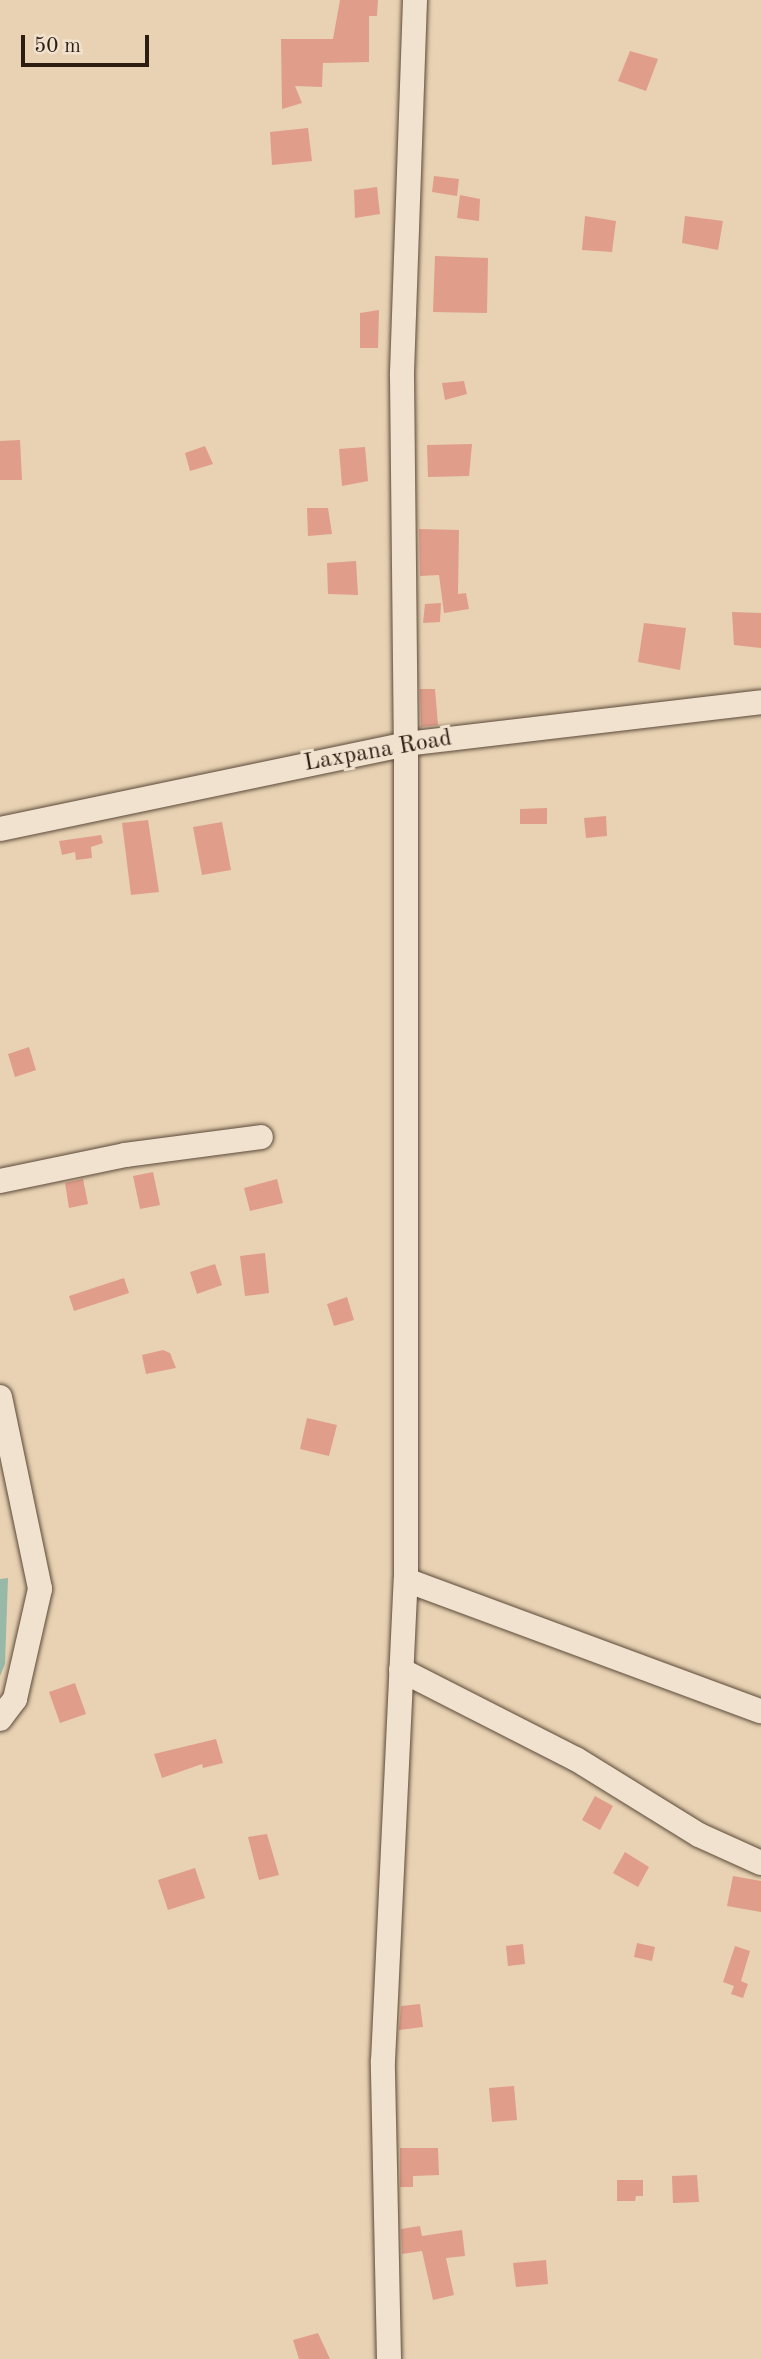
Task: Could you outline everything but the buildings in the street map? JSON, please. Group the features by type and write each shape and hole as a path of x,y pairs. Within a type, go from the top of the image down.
{"street":[{"path":"389,2359 383,2062 406,1580 407,744 402,376 415,0"},
{"name":"Laxpana Road","path":"0,829 407,744 761,702"},
{"path":"0,1181 125,1155 261,1137"},
{"path":"0,1397 40,1589 18,1688 0,1718"},
{"path":"406,1580 761,1712"},
{"path":"401,1670 576,1759 699,1835 761,1863"}],"shaded area":[{"path":"8,1578 5,1664 0,1676 0,1579"}]}
